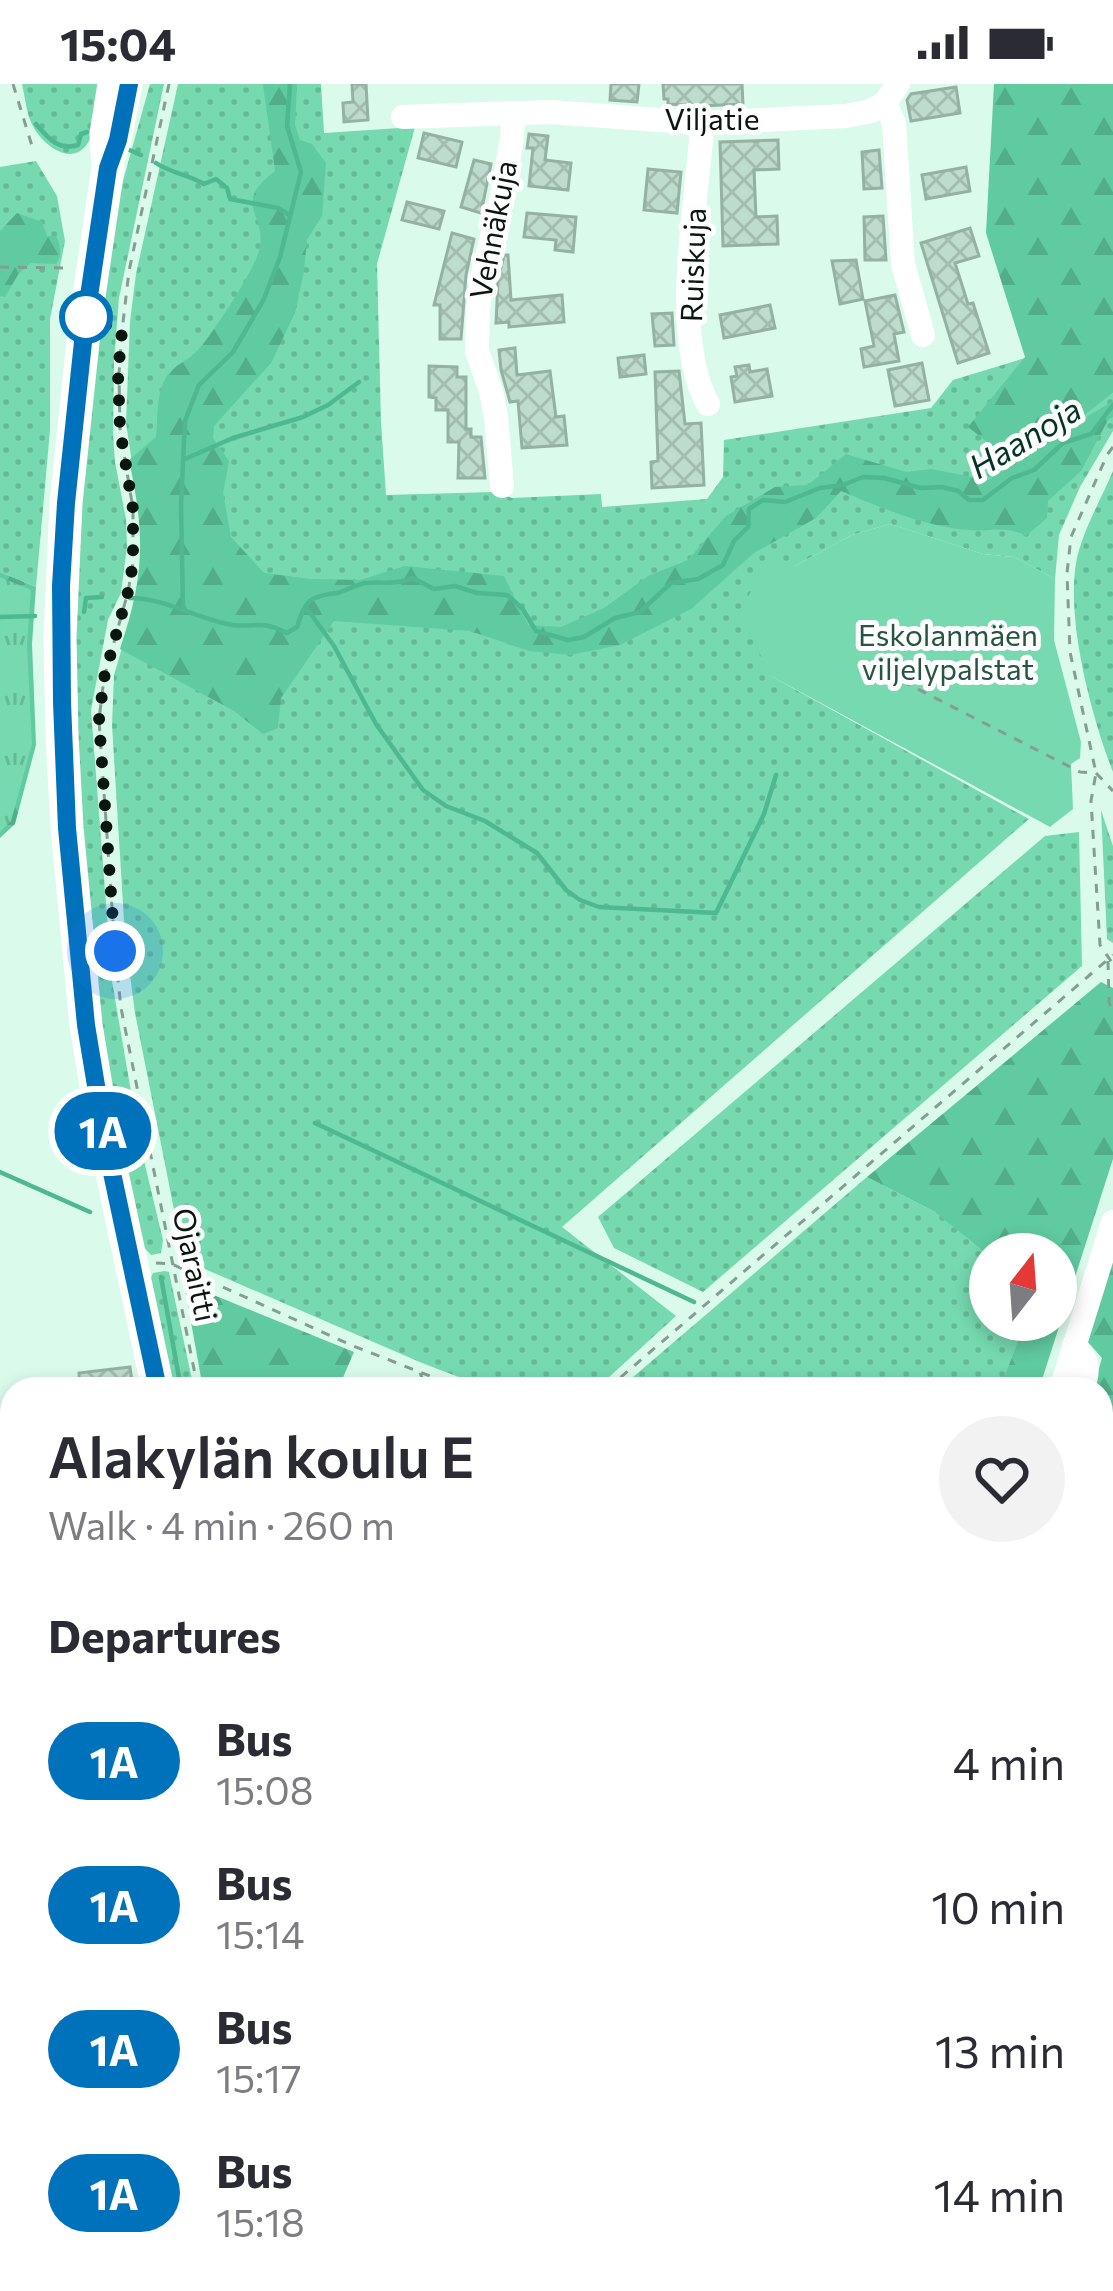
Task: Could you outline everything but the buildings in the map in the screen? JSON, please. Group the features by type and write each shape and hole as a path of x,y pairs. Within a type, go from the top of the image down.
{"main road":[{"path":"108,168 106,134 114,84"},
{"path":"129,84 108,168 85,323 61,586 62,715 86,1025 155,1377"}],"street":[{"name":"Viljatie","path":"403,117 550,112 700,123 846,116 871,111 891,94"},
{"path":"891,94 903,265 923,334"},
{"name":"Vehnäkuja","path":"502,486 496,417 477,351 478,310 505,180 513,114"},
{"name":"Ruiskuja","path":"700,123 690,323 697,384 708,404"},
{"path":"1064,1377 1113,1222"},
{"path":"1074,1345 1084,1354 1086,1377"}],"path":[{"path":"13,84 32,146"},
{"name":"Ojaraitti","path":"169,84 129,271 122,331 120,429 133,509 133,563 104,678 99,720 121,1008 196,1377"},
{"path":"0,267 66,268 72,275"},
{"path":"1113,447 1071,537 1066,573 1070,652 1096,773 1091,801 1100,944 1111,959 1109,1002 1113,1012"},
{"path":"902,681 1080,772 1096,773 1113,791"},
{"path":"621,1377 1111,959"},
{"path":"131,1268 172,1264 432,1377"},
{"path":"419,1372 421,1377"}],"green space":[{"path":"22,84 100,84 94,128 82,149 66,154 42,138 29,118"},
{"path":"150,84 164,84 119,298 114,360 115,462 127,546 121,593 108,620 91,710 112,981 140,1144 163,1240 161,1253 151,1255 141,1244 98,1013 79,808 73,618 92,380 121,188"},
{"path":"178,84 321,84 324,133 415,127 377,264 386,495 601,494 602,507 707,499 723,477 724,440 931,408 953,380 1025,358 969,427 1018,464 1113,393 1113,431 1059,535 1055,579 1014,557 983,554 890,524 852,535 795,566 771,676 1029,819 562,1227 676,1316 609,1377 459,1377 184,1260 135,1013 125,937 112,725 114,675 141,562 142,529 126,423 136,274"},
{"path":"263,84 297,84 295,125 300,140 312,144 326,163 322,216 307,240 295,313 271,363 214,426 213,438 229,461 223,493 231,537 264,573 360,580 405,566 504,576 528,625 561,627 604,608 648,576 688,560 726,516 775,487 808,485 846,454 906,472 931,469 988,480 1014,463 968,427 1025,357 986,233 994,84 1113,84 1113,393 1065,430 1113,401 1113,417 1081,471 1048,501 1047,518 1026,536 936,525 841,491 816,518 754,553 691,609 620,645 570,655 529,651 470,631 334,621 281,698 278,728 263,734 234,711 120,649 140,555 129,460 156,437 160,394 167,376 204,342 258,254 260,229 252,203 261,183 275,171"},
{"path":"36,161 57,196 65,241 50,319 50,430 36,587 0,572 0,167"},
{"path":"17,213 42,222 47,236 56,236 60,254 56,264 31,263 5,297 0,296 0,231"},
{"path":"1113,471 1113,772 1081,662 1074,601 1079,550"},
{"name":"Eskolanmäen viljelypalstat","path":"890,524 983,554 1014,557 1055,579 1054,640 1081,742 1080,758 1071,764 1073,809 1050,827 771,676 739,612 769,561 795,566 852,535"},
{"path":"0,572 36,587 32,644 36,745 15,824 0,838"},
{"path":"0,577 31,590 27,644 32,744 11,821 0,832"},
{"path":"1101,810 1113,846 1113,943 1107,939"},
{"path":"1079,832 1082,966 703,1292 614,1248 598,1217 1045,836"},
{"path":"1101,982 1113,988 1113,1159 1077,1271 1077,1233 969,1233 969,1239 935,1212 867,1177"},
{"path":"867,1177 935,1212 996,1233 969,1233 969,1341 1041,1341 1024,1377 633,1377"},
{"path":"1113,1259 1113,1377 1096,1377 1102,1358 1087,1341"},
{"path":"169,1272 191,1377 171,1377 150,1280 153,1273"},
{"path":"184,1283 354,1352 343,1377 201,1377"},
{"path":"1018,1341 1054,1341 1043,1377 1005,1377"}],"waterway":[{"path":"183,609 185,421 199,385 233,352 264,299 280,257 301,172 287,126 290,84"},
{"path":"36,124 65,146 78,145 81,134 87,132"},
{"path":"127,149 141,155"},
{"path":"156,163 204,184 216,179 227,188 230,199 278,208 289,215"},
{"path":"185,459 233,438 303,417 359,382"},
{"name":"Haanoja","path":"130,598 156,601 219,622 264,625 287,633 297,627 314,598 365,583 413,578 434,589 455,586 507,595 536,631 568,640 584,637 615,618 640,612 671,583 698,579 723,565 734,541 748,527 749,509 763,500 785,502 863,477 921,488 942,487 969,500 983,500 1012,478 1034,470 1063,443 1091,434 1113,405"},
{"name":"Haanoja","path":"84,612 86,598 102,597"},
{"path":"305,606 334,646 376,724 423,790 537,853 566,890 599,907 716,913 764,814 776,775"},
{"path":"0,617 35,616"},
{"path":"315,1123 694,1302"},
{"path":"0,1172 90,1212"},
{"path":"161,1277 179,1377"}],"bus line":[{"name":"1A","path":"129,84 108,168 85,323 66,503 60,637 67,828 86,1025 155,1377"}],"route":[{"path":"86,317 122,331 120,429 133,509 133,563 104,678 99,720 115,951"}]}
